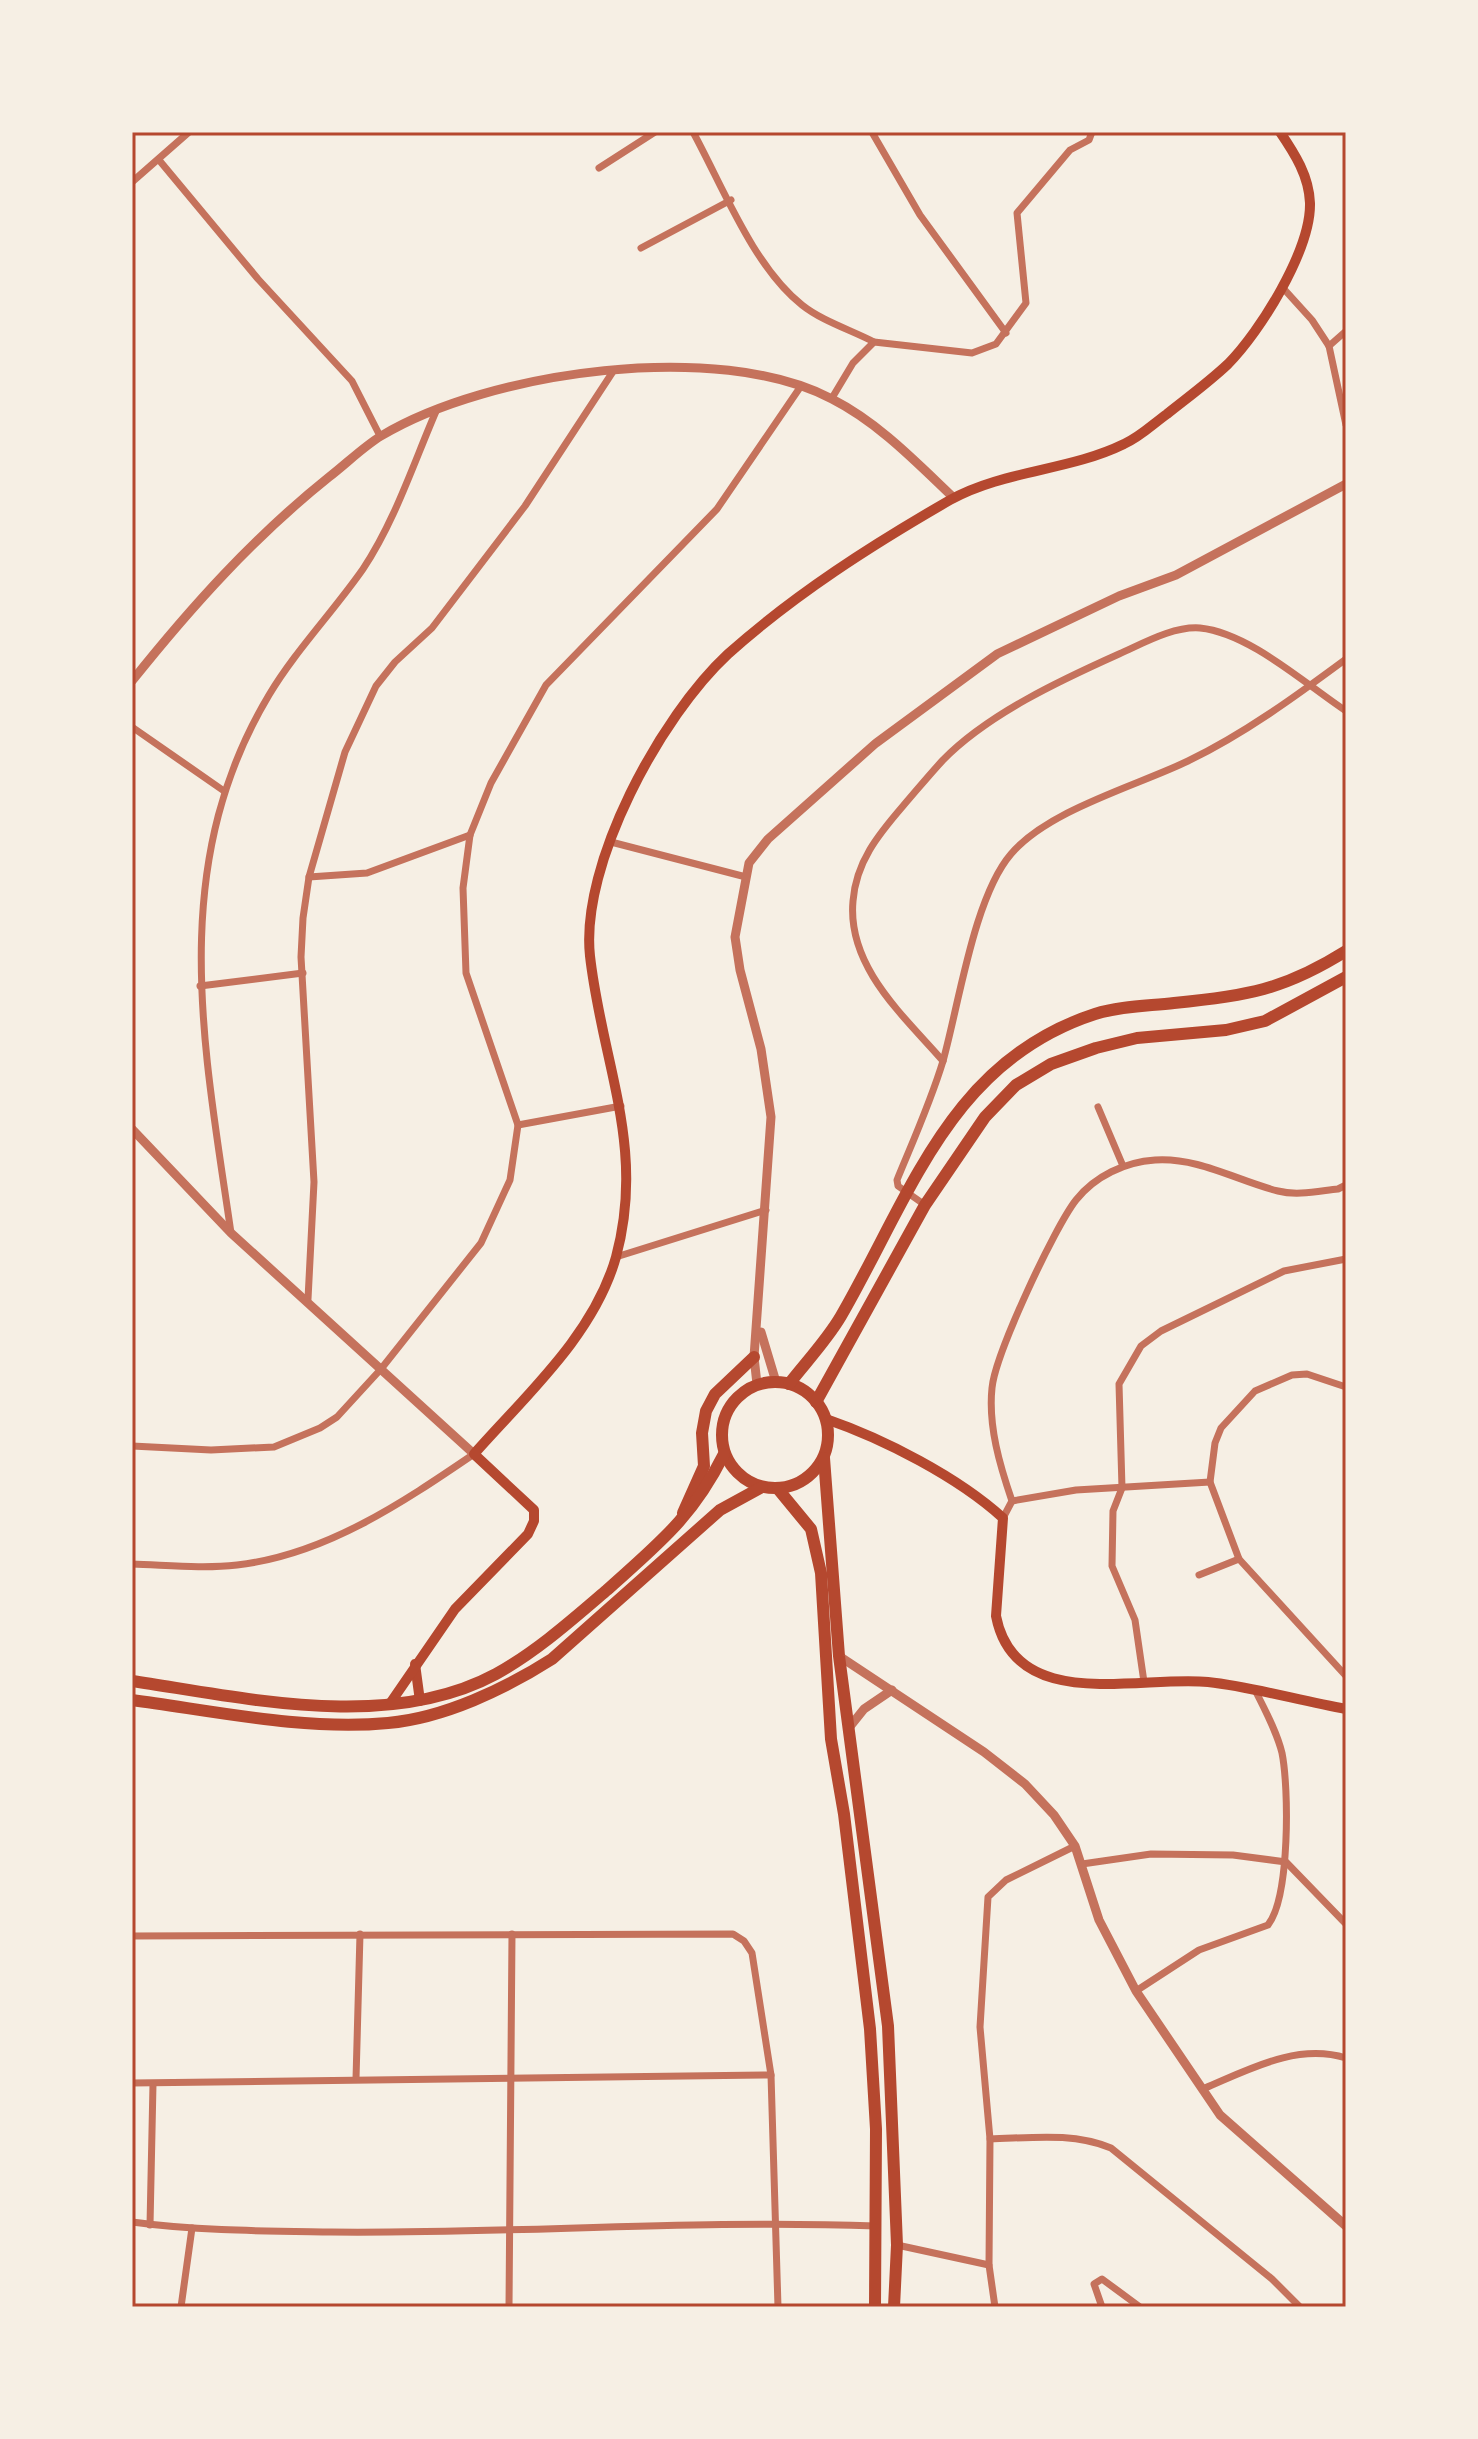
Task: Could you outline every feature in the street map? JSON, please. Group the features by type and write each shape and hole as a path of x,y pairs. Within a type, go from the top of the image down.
{"highway":[{"path":"783,1383 839,1319 907,1193 969,1095 1013,1054 1059,1027 1100,1012 1256,994 1287,984 1346,951"},
{"path":"816,1402 925,1205 985,1117 1016,1085 1051,1064 1137,1038 1226,1030 1265,1021 1346,977"},
{"path":"676,1528 704,1466 702,1433 706,1411 715,1394 754,1357"},
{"path":"132,1681 349,1707 420,1701 494,1675 540,1645 676,1528 704,1495 724,1454 723,1420 732,1402 757,1384 783,1383 816,1402 826,1419 829,1439 824,1458 839,1656 888,2026 897,2245 894,2307"},
{"path":"724,1454 733,1469 762,1487 778,1489 796,1485 813,1474 824,1458"},
{"path":"132,1700 290,1721 389,1723 446,1709 527,1675 552,1659 687,1537 720,1510 762,1487"},
{"path":"778,1489 807,1520 819,1553 831,1739 844,1814 870,2029 876,2226 875,2307"}],"main road":[{"path":"389,1705 455,1609 528,1534 534,1521 534,1510 528,1501 474,1454 590,1317 605,1290 616,1257 625,1215 627,1175 621,1106 589,952 596,886 611,842 652,752 680,709 724,658 793,598 954,498 999,480 1110,451 1130,442 1230,362 1283,288 1305,238 1310,204 1304,171 1280,132"},
{"path":"826,1419 872,1437 952,1479 1003,1518 996,1616 999,1632 1012,1653 1042,1675 1063,1683 1180,1679 1255,1690 1346,1709"},
{"path":"415,1664 420,1701"}],"street":[{"path":"132,182 189,132"},
{"path":"599,168 654,132"},
{"path":"693,132 758,257 804,307 874,342 972,353 996,344 1026,303 1017,213 1070,150 1089,140 1092,132"},
{"path":"873,134 920,215 1006,333"},
{"path":"159,160 258,279 352,381 380,436"},
{"path":"132,174 141,173"},
{"path":"641,248 731,200"},
{"path":"1283,288 1312,320 1329,346 1346,425"},
{"path":"1329,346 1346,331"},
{"path":"832,398 853,363 874,342"},
{"path":"132,681 233,562 271,525 380,436 437,409 517,383 614,370 730,371 801,386 832,398 902,448 954,498"},
{"path":"308,1299 314,1182 303,918 309,877 332,794 361,714 376,686 395,662 432,628 525,506 614,370"},
{"path":"132,1446 249,1449 296,1441 337,1417 381,1369 481,1243 497,1214 510,1180 518,1125 466,973 463,888 470,835 491,783 546,685 717,509 801,386"},
{"path":"231,1233 204,1050 200,986 202,895 224,791 268,695 379,542 437,409"},
{"path":"757,1384 754,1357 759,1321 771,1117 761,1049 740,970 735,937 749,863 768,839 876,743 997,654 1119,596 1176,575 1346,484"},
{"path":"943,1061 879,987 864,961 855,931 853,902 859,870 873,842 943,760 984,728 1054,683 1157,637 1195,628 1236,637 1346,711"},
{"path":"925,1205 898,1186 897,1180 943,1061 983,908 1011,853 1032,836 1098,799 1223,742 1309,687 1346,659"},
{"path":"132,727 224,791"},
{"path":"309,877 367,873 470,835"},
{"path":"611,842 746,877"},
{"path":"200,986 303,973"},
{"path":"518,1125 621,1106"},
{"path":"1098,1107 1123,1166"},
{"path":"132,1129 231,1233 308,1299 474,1454 384,1512 318,1544 240,1565 132,1564"},
{"path":"1003,1518 1012,1501 1000,1465 994,1427 991,1402 995,1369 1061,1224 1077,1199 1100,1178 1123,1166 1154,1160 1182,1160 1295,1193 1346,1185"},
{"path":"616,1257 766,1210"},
{"path":"1144,1682 1135,1620 1112,1566 1113,1511 1122,1488 1119,1384 1141,1346 1161,1331 1284,1271 1346,1259"},
{"path":"759,1321 767,1361 783,1383"},
{"path":"1346,1387 1307,1374 1292,1375 1255,1391 1221,1428 1215,1443 1210,1482 1239,1559 1346,1676"},
{"path":"1012,1501 1076,1490 1210,1482"},
{"path":"1199,1575 1239,1559"},
{"path":"839,1656 1025,1784 1054,1815 1075,1846 1099,1920 1136,1991 1231,2126 1344,2222"},
{"path":"848,1729 864,1709 892,1690"},
{"path":"1136,1991 1199,1950 1268,1925 1274,1917 1286,1862 1281,1751 1255,1690"},
{"path":"995,2307 989,2265 990,2139 980,2027 988,1897 1006,1880 1075,1846"},
{"path":"1082,1864 1151,1854 1233,1855 1286,1862 1346,1924"},
{"path":"356,2079 360,1934"},
{"path":"509,2307 512,1934"},
{"path":"132,1936 733,1934 744,1941 752,1953 771,2075 778,2307"},
{"path":"1205,2088 1297,2054 1309,2052 1346,2058"},
{"path":"132,2083 356,2079 513,2081 771,2075"},
{"path":"150,2225 153,2084"},
{"path":"990,2139 1064,2137 1111,2148 1272,2279 1300,2307"},
{"path":"132,2222 192,2228 509,2232 777,2222 876,2226"},
{"path":"181,2307 192,2228"},
{"path":"897,2245 989,2265"},
{"path":"1102,2307 1094,2284 1102,2279 1140,2307"}]}
